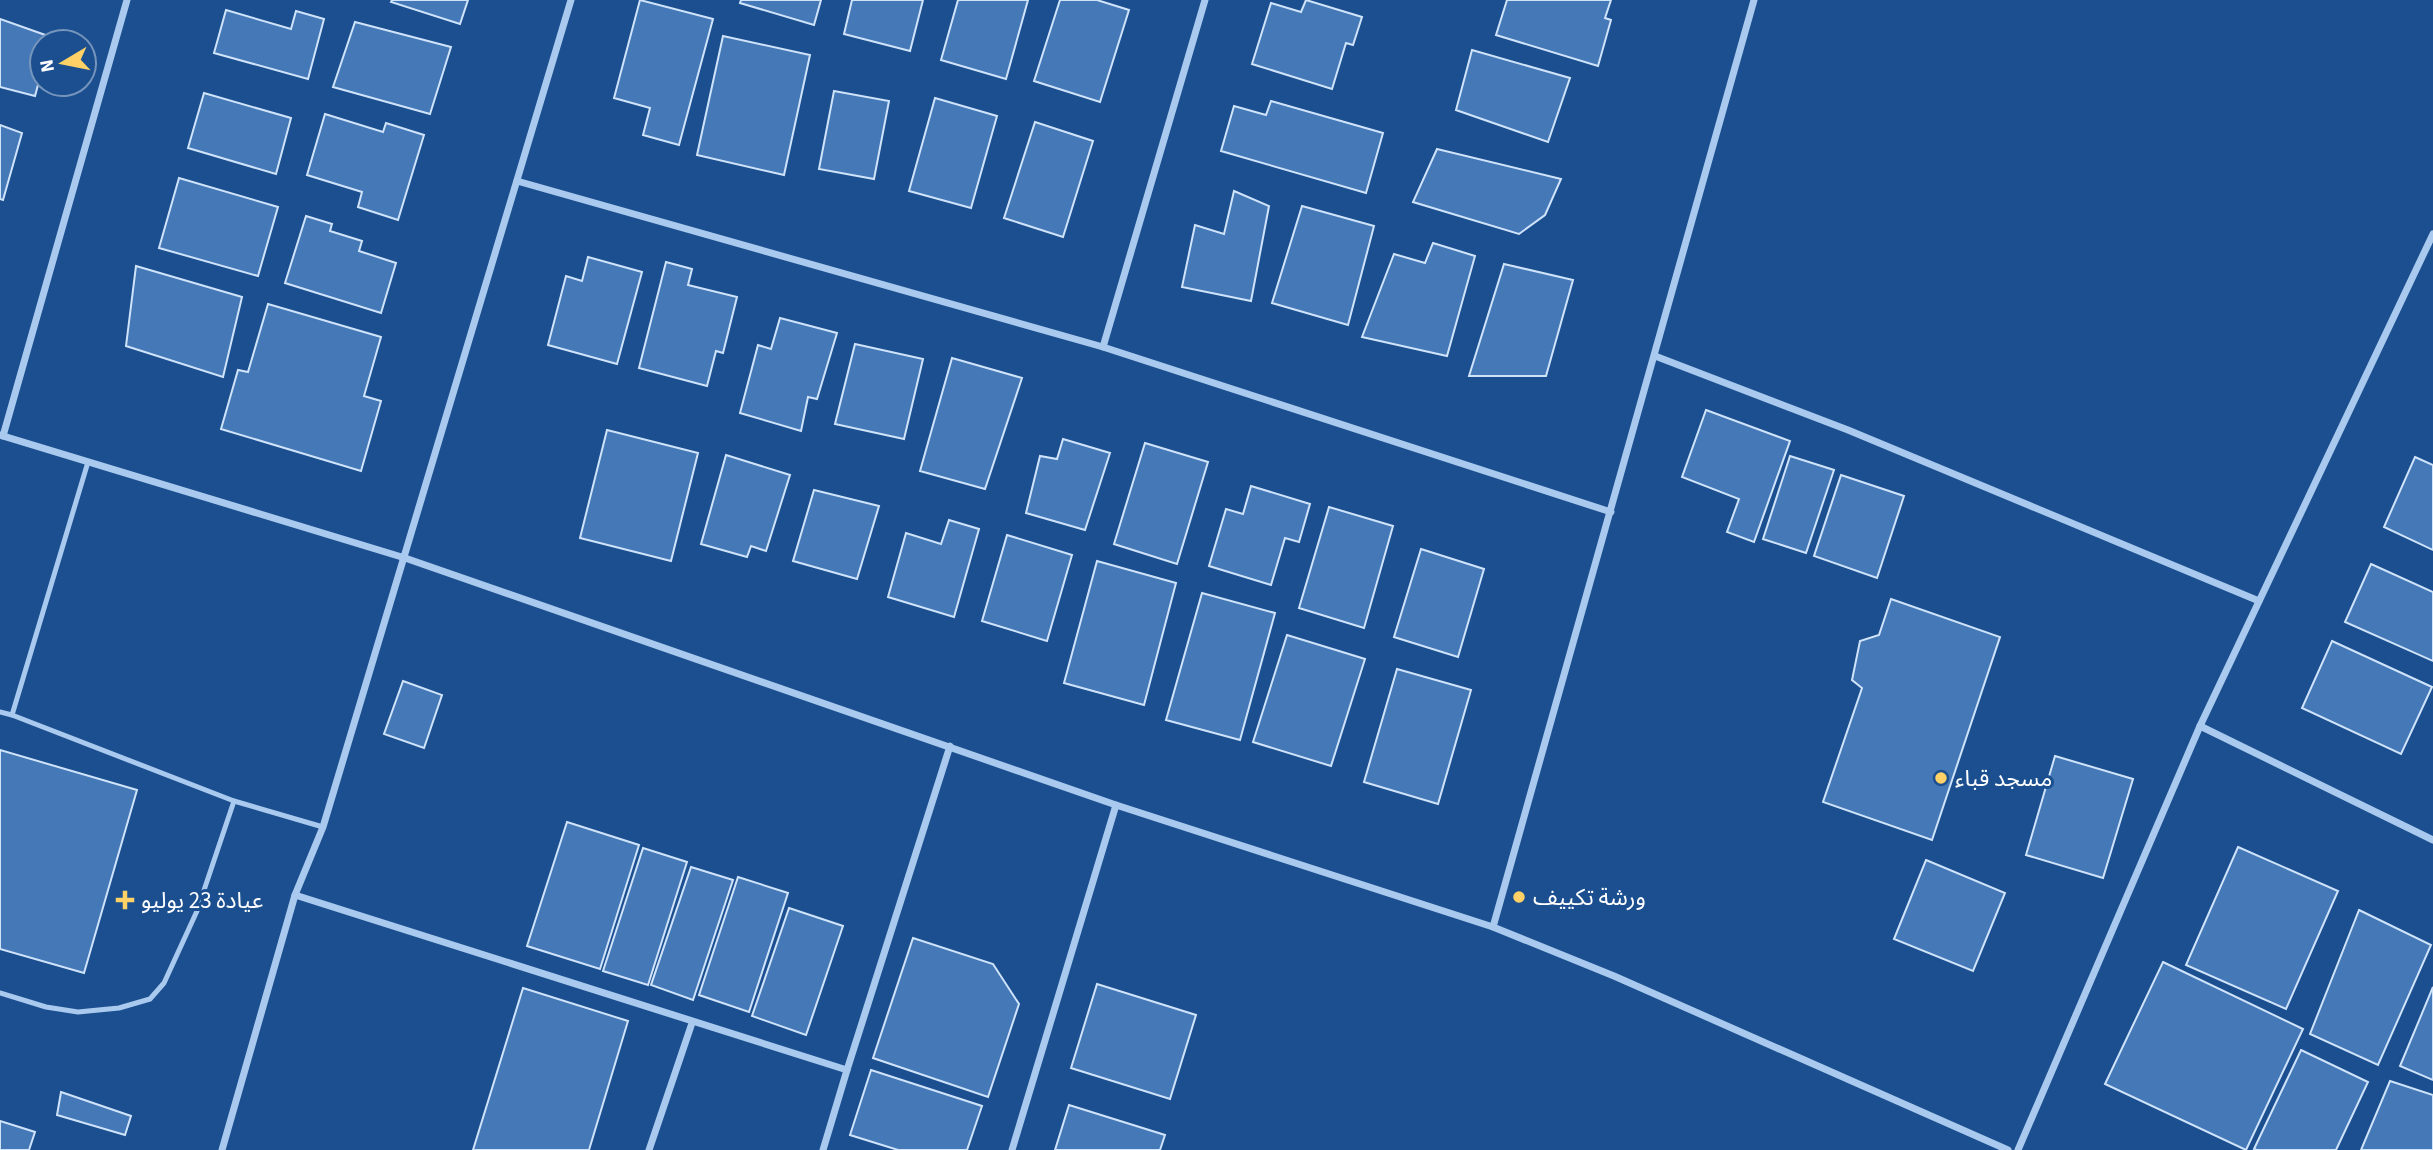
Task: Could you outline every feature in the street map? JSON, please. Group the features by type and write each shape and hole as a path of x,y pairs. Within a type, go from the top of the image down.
{"street":[{"path":"127,0 1,435 405,558 1116,805 1493,927 1614,976 2008,1150"},
{"path":"222,1150 295,895 323,827 571,0"},
{"path":"1102,346 1205,0"},
{"path":"1493,927 1754,0"},
{"path":"517,181 1102,346 1611,512"},
{"path":"2018,1150 2200,726 2433,234"},
{"path":"1655,356 1848,430 2259,601"},
{"path":"2200,726 2433,840"},
{"path":"823,1150 950,746"},
{"path":"1012,1150 1116,805"},
{"path":"295,895 847,1070"},
{"path":"649,1150 692,1023"}],"lane":[{"path":"12,715 88,462"},
{"path":"0,712 234,801 323,827"},
{"path":"0,993 46,1007 78,1012 119,1007 150,999 164,983 197,911 234,801"}],"building":[{"path":"468,0 460,24 391,2"},
{"path":"640,0 713,19 679,145 643,135 650,108 614,98"},
{"path":"741,0 821,0 814,25 740,3"},
{"path":"852,0 923,0 910,51 844,34"},
{"path":"958,0 1028,0 1006,79 941,60"},
{"path":"1060,0 1097,0 1129,10 1100,102 1034,81"},
{"path":"1306,0 1362,17 1353,45 1346,43 1332,89 1252,64 1271,3 1301,12"},
{"path":"1507,0 1611,0 1605,18 1611,20 1598,66 1496,35"},
{"path":"226,10 291,29 296,11 324,19 308,79 214,53"},
{"path":"0,19 28,29 28,94 0,87"},
{"path":"355,22 451,47 430,114 333,87"},
{"path":"723,36 810,55 784,175 697,155"},
{"path":"1472,50 1570,78 1548,142 1456,110"},
{"path":"834,91 889,101 874,179 819,169"},
{"path":"204,93 291,118 276,174 188,148"},
{"path":"935,98 997,116 971,208 909,191"},
{"path":"1271,101 1383,133 1366,193 1221,151 1234,106 1266,115"},
{"path":"325,114 383,132 386,123 424,135 398,220 358,207 362,192 307,175"},
{"path":"1035,122 1093,141 1063,237 1004,218"},
{"path":"0,125 22,133 3,200 0,199"},
{"path":"1437,149 1561,179 1545,215 1519,234 1413,202"},
{"path":"179,178 278,207 258,276 159,248"},
{"path":"1234,191 1269,206 1251,301 1182,287 1195,225 1224,234"},
{"path":"1302,206 1374,226 1348,325 1272,303"},
{"path":"306,216 332,224 330,231 362,241 359,251 396,263 381,313 285,283"},
{"path":"1433,243 1475,256 1447,356 1362,337 1394,254 1425,263"},
{"path":"588,257 642,272 617,364 548,345 566,276 582,281"},
{"path":"666,262 692,269 688,285 737,297 723,353 716,351 707,386 639,368"},
{"path":"1504,264 1573,280 1546,376 1469,376"},
{"path":"136,266 242,297 223,377 126,346"},
{"path":"268,304 381,337 364,396 381,401 361,471 221,429 238,370 248,372"},
{"path":"780,318 837,333 817,399 808,397 801,431 740,413 758,345 771,349"},
{"path":"855,344 923,359 904,439 835,424"},
{"path":"952,358 1022,378 985,489 920,471"},
{"path":"1706,410 1790,441 1754,542 1727,532 1739,499 1682,477"},
{"path":"607,430 698,453 671,561 580,538"},
{"path":"1063,439 1110,453 1085,530 1026,513 1040,456 1057,459"},
{"path":"1145,443 1208,462 1177,564 1114,544"},
{"path":"726,455 790,475 766,551 751,546 747,557 701,544"},
{"path":"1790,456 1834,470 1806,553 1763,539"},
{"path":"2415,457 2433,465 2433,550 2384,527"},
{"path":"1841,475 1904,496 1877,578 1814,556"},
{"path":"1251,486 1310,504 1299,542 1285,538 1271,585 1209,566 1226,509 1243,514"},
{"path":"814,490 879,506 857,579 793,561"},
{"path":"1329,507 1393,526 1364,628 1299,608"},
{"path":"949,520 979,529 954,617 888,597 906,533 941,544"},
{"path":"1007,535 1072,555 1047,641 982,621"},
{"path":"1421,549 1484,569 1458,657 1394,637"},
{"path":"1097,561 1176,583 1144,705 1064,683"},
{"path":"2371,564 2433,592 2433,661 2345,622"},
{"path":"1202,593 1275,613 1240,740 1166,720"},
{"path":"1891,599 2000,637 1932,840 1823,802 1862,688 1852,680 1860,641 1879,635"},
{"path":"1287,635 1365,659 1331,766 1253,742"},
{"path":"2332,641 2432,687 2401,754 2302,708"},
{"path":"1397,669 1471,690 1438,804 1364,782"},
{"path":"403,681 442,695 424,748 384,734"},
{"path":"0,750 137,790 84,973 0,949"},
{"path":"2055,756 2133,779 2103,878 2026,855"},
{"path":"567,822 639,845 600,969 527,946"},
{"path":"2238,847 2338,891 2286,1009 2186,965"},
{"path":"643,848 687,862 648,985 603,971"},
{"path":"1926,860 2005,893 1973,971 1894,939"},
{"path":"691,867 733,880 693,1000 651,985"},
{"path":"738,877 788,893 749,1012 699,995"},
{"path":"789,908 843,926 806,1035 752,1016"},
{"path":"2359,910 2431,945 2378,1065 2310,1034"},
{"path":"913,938 993,964 1019,1004 988,1097 873,1058"},
{"path":"2163,962 2303,1029 2246,1150 2105,1084"},
{"path":"1097,984 1196,1015 1170,1099 1071,1068"},
{"path":"2433,987 2433,1080 2400,1066"},
{"path":"523,988 628,1021 589,1150 473,1150"},
{"path":"2301,1050 2368,1082 2336,1150 2254,1149"},
{"path":"871,1070 982,1106 967,1150 898,1150 850,1135"},
{"path":"2390,1081 2433,1095 2433,1150 2361,1150"},
{"path":"61,1092 131,1116 125,1135 57,1115"},
{"path":"1069,1105 1165,1135 1160,1150 1055,1150"},
{"path":"0,1121 35,1132 29,1150 0,1150"}],"place":[{"name":"مسجد قباء","path":"1941,778"},
{"name":"ورشة تكييف","path":"1519,897"},
{"name":"عيادة 23 يوليو","path":"125,900"}]}
